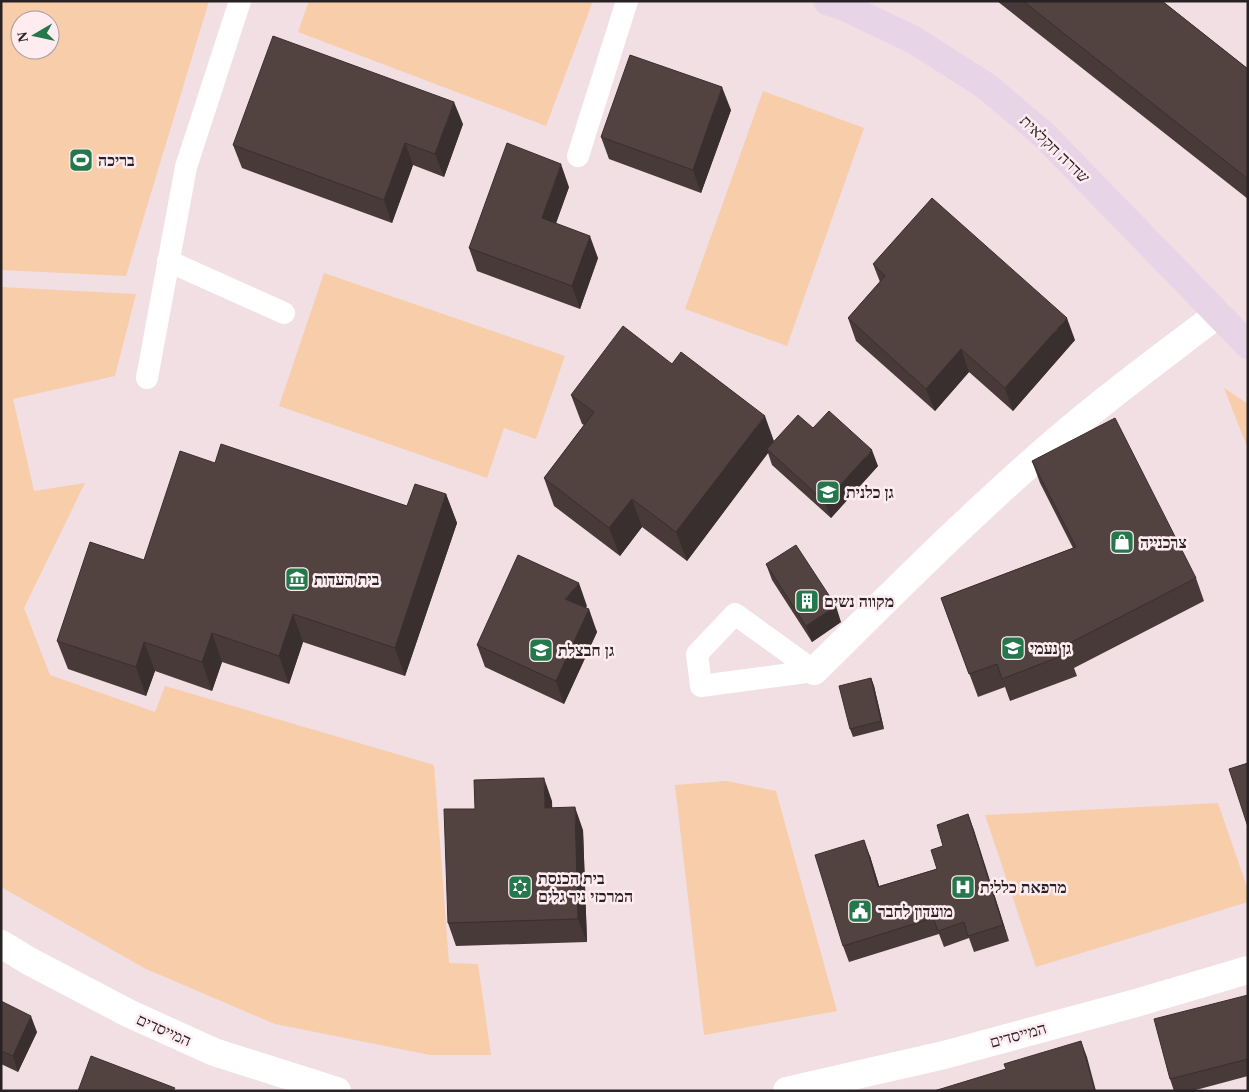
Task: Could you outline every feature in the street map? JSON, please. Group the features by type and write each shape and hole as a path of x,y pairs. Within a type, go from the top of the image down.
{"street":[{"name":"שדרה חקלאית","path":"827,1 848,8 914,40 986,86 1044,135 1248,345"},
{"path":"814,671 1020,472 1064,434 1218,314"},
{"name":"המייסדים","path":"1,944 30,962 128,1014 214,1052 337,1091"},
{"name":"המייסדים","path":"786,1091 944,1055 1136,1004 1248,970"}],"lane":[{"path":"147,378 186,167 240,1"},
{"path":"578,156 627,1"},
{"path":"168,261 284,313"},
{"path":"735,614 814,671 701,686 697,654 735,614"}],"shaded area":[{"name":"בריכה","path":"1,1 209,1 126,276 1,270"},
{"path":"309,1 593,1 546,126 298,32"},
{"path":"763,91 864,128 787,346 685,309"},
{"path":"324,273 565,356 536,439 504,428 487,478 279,406"},
{"path":"1,287 136,294 115,376 13,399 34,491 85,483 24,608 50,675 155,712 165,686 434,765 449,963 478,964 491,1055 430,1055 275,1024 146,969 1,887"},
{"path":"1224,388 1248,404 1248,449"},
{"path":"726,781 776,791 837,1011 704,1035 675,785"},
{"path":"1218,803 1248,890 1248,902 1036,967 985,815"}],"building":[{"path":"1023,1 1162,1 1248,69 1248,179"},
{"path":"273,36 454,102 435,154 405,143 384,200 233,145"},
{"path":"630,55 722,87 693,170 601,137"},
{"path":"507,143 561,164 542,218 590,236 572,286 469,248"},
{"path":"932,198 1067,318 1005,388 961,349 926,389 848,318 885,276 873,264"},
{"path":"623,326 672,364 681,352 765,416 676,532 632,499 609,528 544,478 594,412 571,395"},
{"name":"גן כלנית","path":"829,411 872,450 825,502 767,449 798,415 813,428"},
{"path":"1115,418 1196,578 1066,645 1069,653 1002,679 997,664 969,674 941,598 1076,547 1032,461"},
{"name":"בית העדות","path":"221,444 407,506 415,484 446,494 395,648 293,614 279,656 212,633 202,662 144,642 136,667 57,641 90,542 144,560 180,451 215,463"},
{"name":"מקווה נשים","path":"796,545 836,606 806,626 766,564"},
{"name":"גן חבצלת","path":"518,555 579,583 565,599 589,609 556,681 477,645"},
{"path":"871,678 881,721 850,729 839,686"},
{"path":"1248,763 1248,827 1229,769"},
{"name":"בית הכנסת המרכזי ניר גלים","path":"544,778 545,808 575,807 578,919 448,923 444,809 475,809 474,780"},
{"path":"968,814 1003,925 968,936 964,922 938,931 933,918 843,946 815,855 864,840 878,887 937,869 931,850 943,846 937,825"},
{"path":"1248,995 1248,1059 1170,1079 1154,1019"},
{"path":"1,1001 31,1016 13,1056 1,1051"},
{"path":"1081,1041 1095,1091 934,1091 1006,1069 1004,1064"},
{"path":"91,1056 175,1088 173,1091 78,1091"}],"place":[{"name":"בריכה","path":"81,160"},
{"name":"גן כלנית","path":"828,492"},
{"name":"צרכנייה","path":"1122,542"},
{"name":"בית העדות","path":"297,579"},
{"name":"מקווה נשים","path":"807,601"},
{"name":"גן נעמי","path":"1013,648"},
{"name":"גן חבצלת","path":"541,650"},
{"name":"בית הכנסת המרכזי ניר גלים","path":"520,887"},
{"name":"מרפאת כללית","path":"963,887"},
{"name":"מועדון לחבר","path":"860,911"}]}
